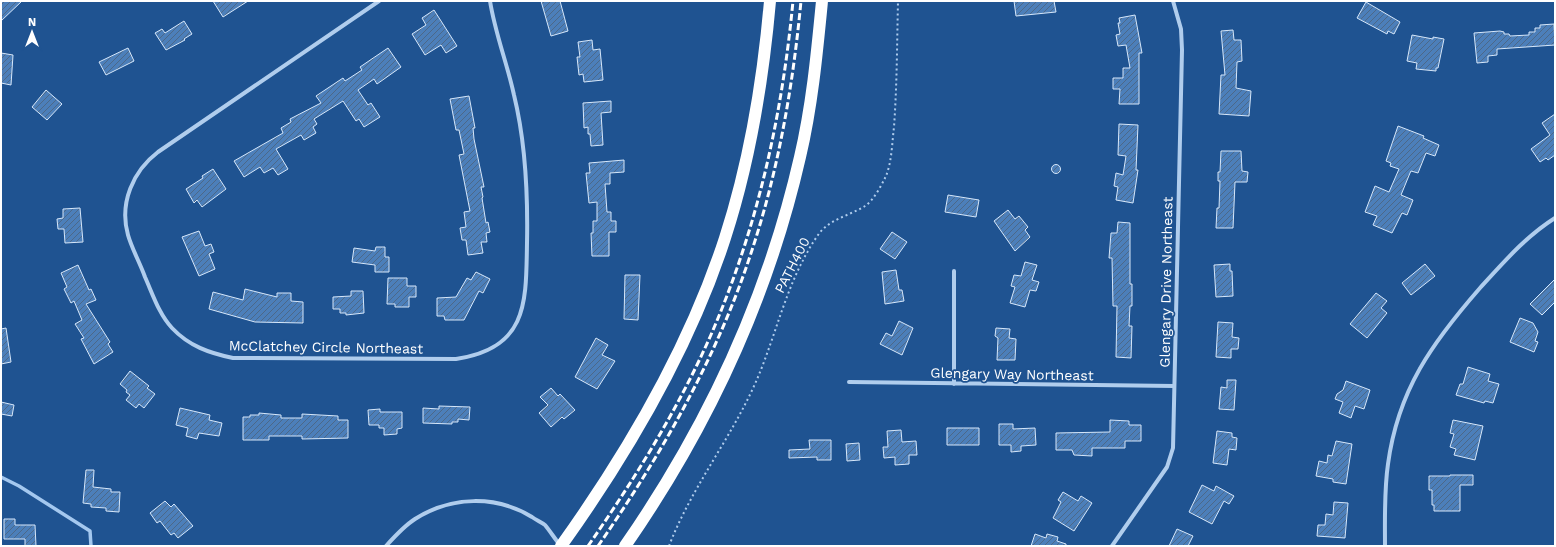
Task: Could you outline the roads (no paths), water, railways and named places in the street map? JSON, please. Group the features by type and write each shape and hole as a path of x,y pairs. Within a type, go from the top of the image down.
{"highway":[{"path":"561,546 614,468 644,420 686,335 724,239 750,144 766,46 770,1"},
{"path":"625,546 689,444 736,350 773,255 800,155 817,52 822,1"}],"street":[{"name":"McClatchey Circle Northeast","path":"379,1 158,152 139,170 131,185 126,210 128,234 159,310 172,328 200,349 211,354 233,358 456,359 474,356 490,350 503,340 514,328 522,310 526,291 528,195 524,147 514,95 494,28 490,1"},
{"name":"Glengary Drive Northeast","path":"1112,546 1167,467 1171,458 1182,50 1181,30 1173,1"},
{"path":"1385,546 1386,487 1393,437 1401,410 1422,363 1449,324 1512,253 1530,236 1555,218"},
{"path":"954,271 954,384"},
{"name":"Glengary Way Northeast","path":"849,382 1174,386"},
{"path":"386,546 398,532 415,519 431,510 460,502 475,501 491,502 520,510 544,525 561,546"}],"waterway":[{"path":"1,477 19,486 90,531 91,546"}],"railway":[{"path":"588,546 622,496 669,418 697,365 727,297 754,214 765,172 782,87 793,1"},
{"path":"598,546 644,476 687,402 706,364 739,287 762,217 778,156 794,64 801,1"}]}
